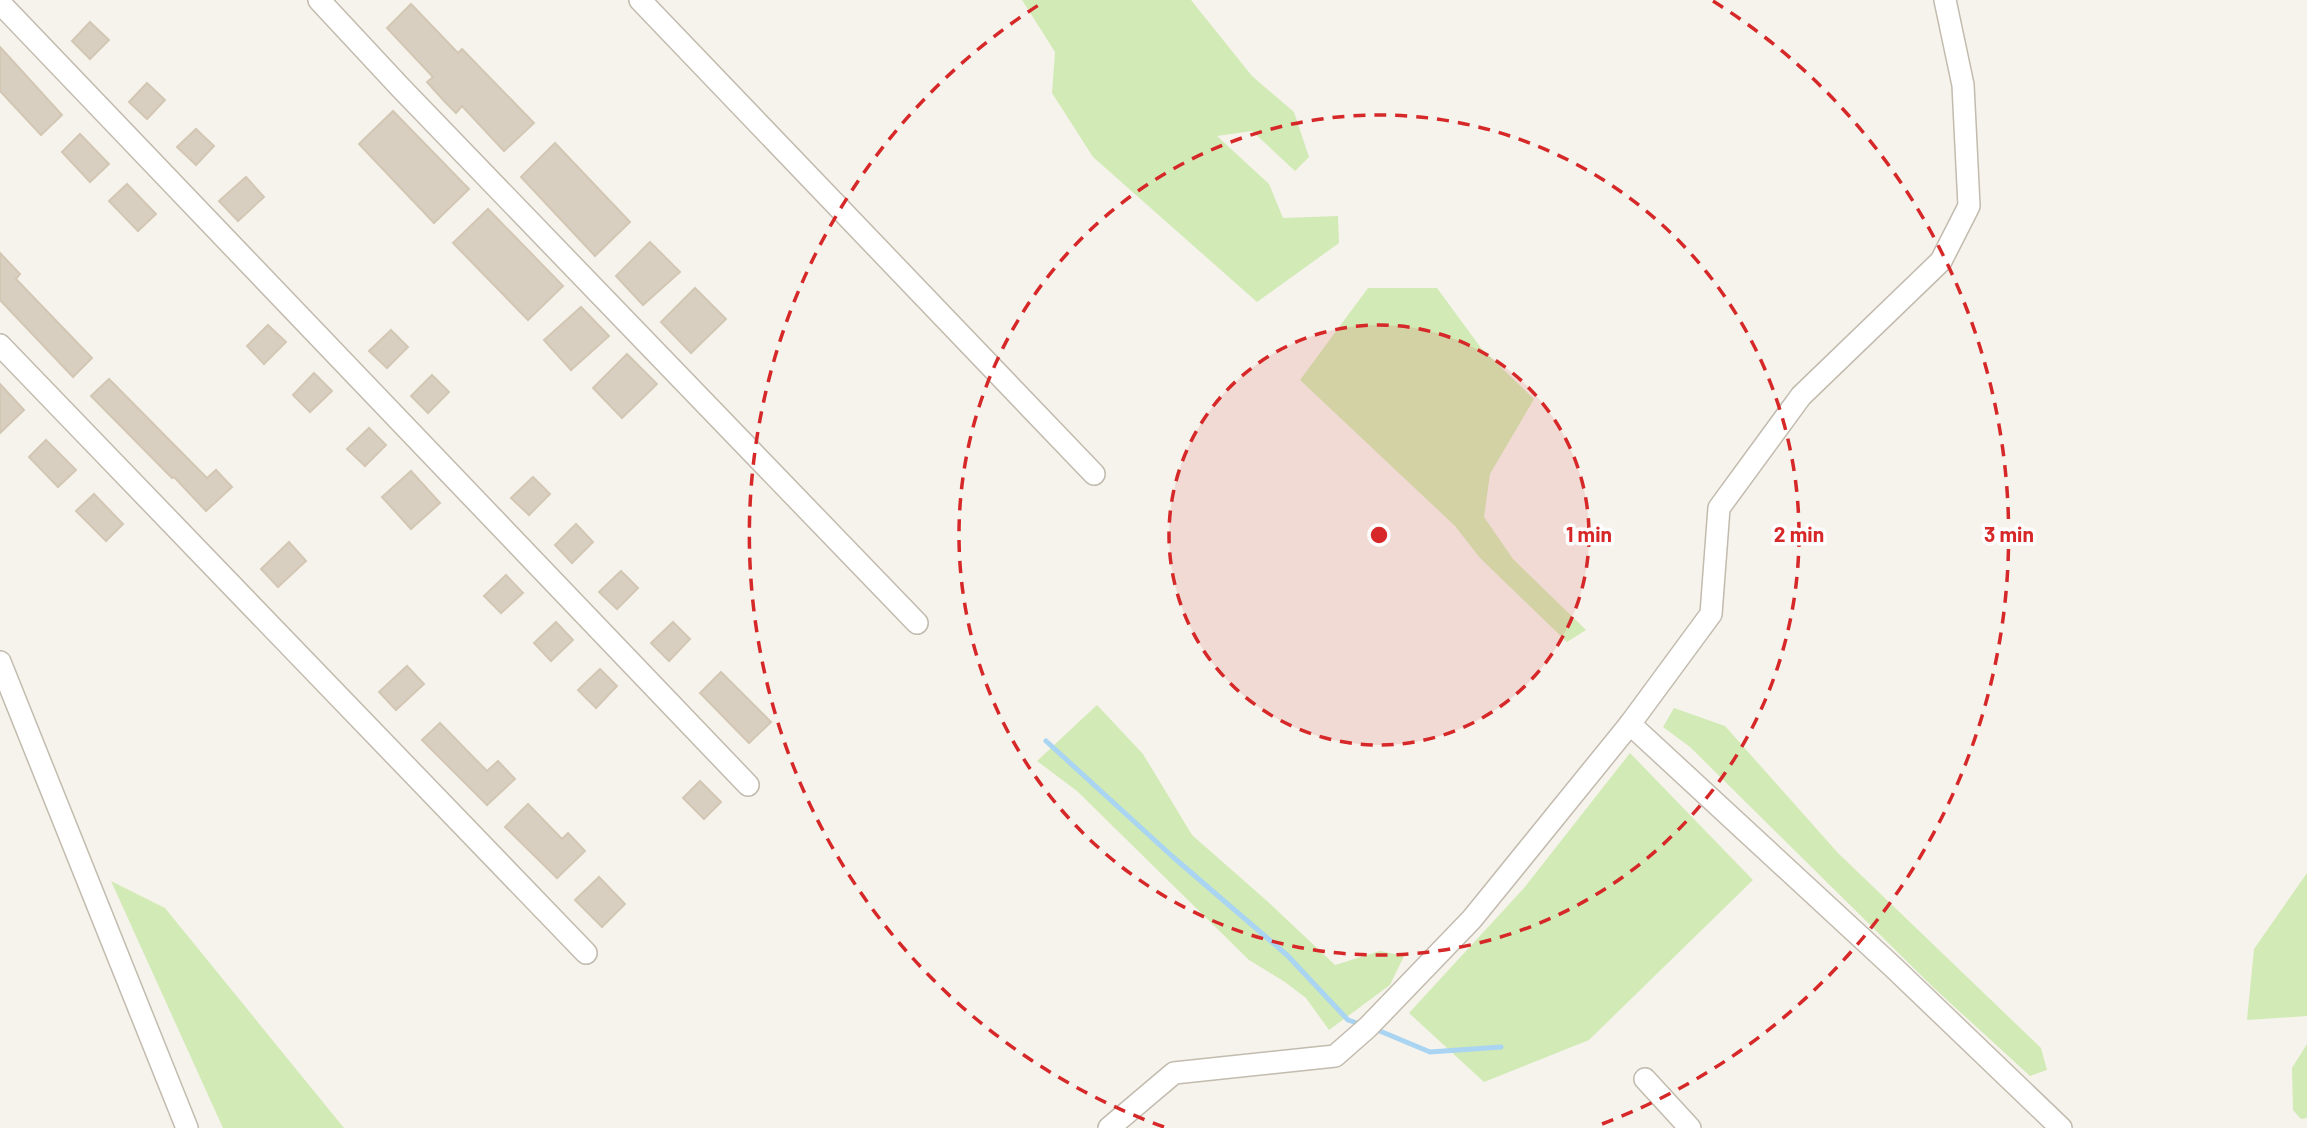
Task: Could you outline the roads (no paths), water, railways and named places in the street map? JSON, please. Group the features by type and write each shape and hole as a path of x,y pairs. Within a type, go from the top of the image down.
{"street":[{"path":"319,0 917,623"},
{"path":"640,0 1094,474"},
{"path":"1109,1128 1174,1073 1335,1056 1368,1027 1472,919 1630,724 1711,614 1719,508 1801,396 1941,261 1969,206 1963,85 1945,0"},
{"path":"0,3 748,785"},
{"path":"0,345 586,953"},
{"path":"0,662 187,1128"},
{"path":"1630,724 1893,967 2061,1128"},
{"path":"1645,1079 1690,1128"}],"waterway":[{"path":"1046,741 1173,857 1287,955 1348,1020 1363,1025"},
{"path":"1375,1029 1430,1052 1501,1047"}]}
